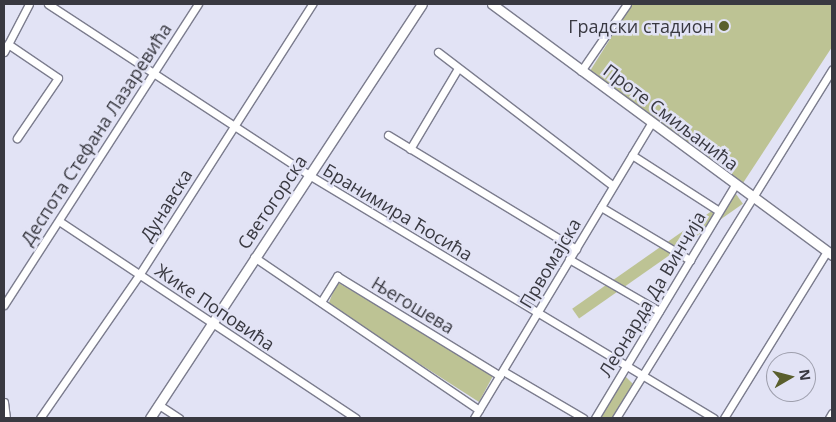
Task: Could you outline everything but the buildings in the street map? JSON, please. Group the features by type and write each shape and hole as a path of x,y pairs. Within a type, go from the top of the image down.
{"street":[{"path":"4,52 29,4"},
{"name":"Бранимира Ћосића","path":"48,4 309,175 536,314 714,418"},
{"name":"Деспота Стефана Лазаревића","path":"4,305 197,4"},
{"name":"Дунавска","path":"40,418 139,275 312,4"},
{"name":"Светогорска","path":"150,418 422,4"},
{"name":"Проте Смиљанића","path":"492,4 651,124 831,253"},
{"path":"581,71 625,6 616,4"},
{"path":"8,44 58,78 17,138"},
{"path":"438,52 613,186"},
{"path":"410,149 458,68"},
{"name":"Леонарда Да Винчија","path":"616,418 751,196 832,69"},
{"name":"Првомајска","path":"474,418 651,124"},
{"path":"388,134 576,248"},
{"path":"632,155 719,211"},
{"name":"Леонарда Да Винчија","path":"595,418 735,185"},
{"path":"601,208 690,260"},
{"name":"Жике Поповића","path":"59,221 355,418"},
{"path":"724,418 831,253"},
{"path":"254,257 479,410"},
{"path":"569,259 659,312"},
{"name":"Његошева","path":"321,302 336,276 502,373"},
{"path":"502,373 583,418"},
{"path":"4,402 6,418"},
{"path":"159,405 179,418"},
{"path":"829,418 832,413"}],"green space":[{"path":"632,4 832,4 832,47 743,183 590,71"},
{"path":"736,194 743,204 579,319 572,309"},
{"path":"337,282 494,374 479,402 328,305"},
{"path":"625,376 633,384 613,418 598,418"}],"place":[{"name":"Градски стадион","path":"724,26"}]}
